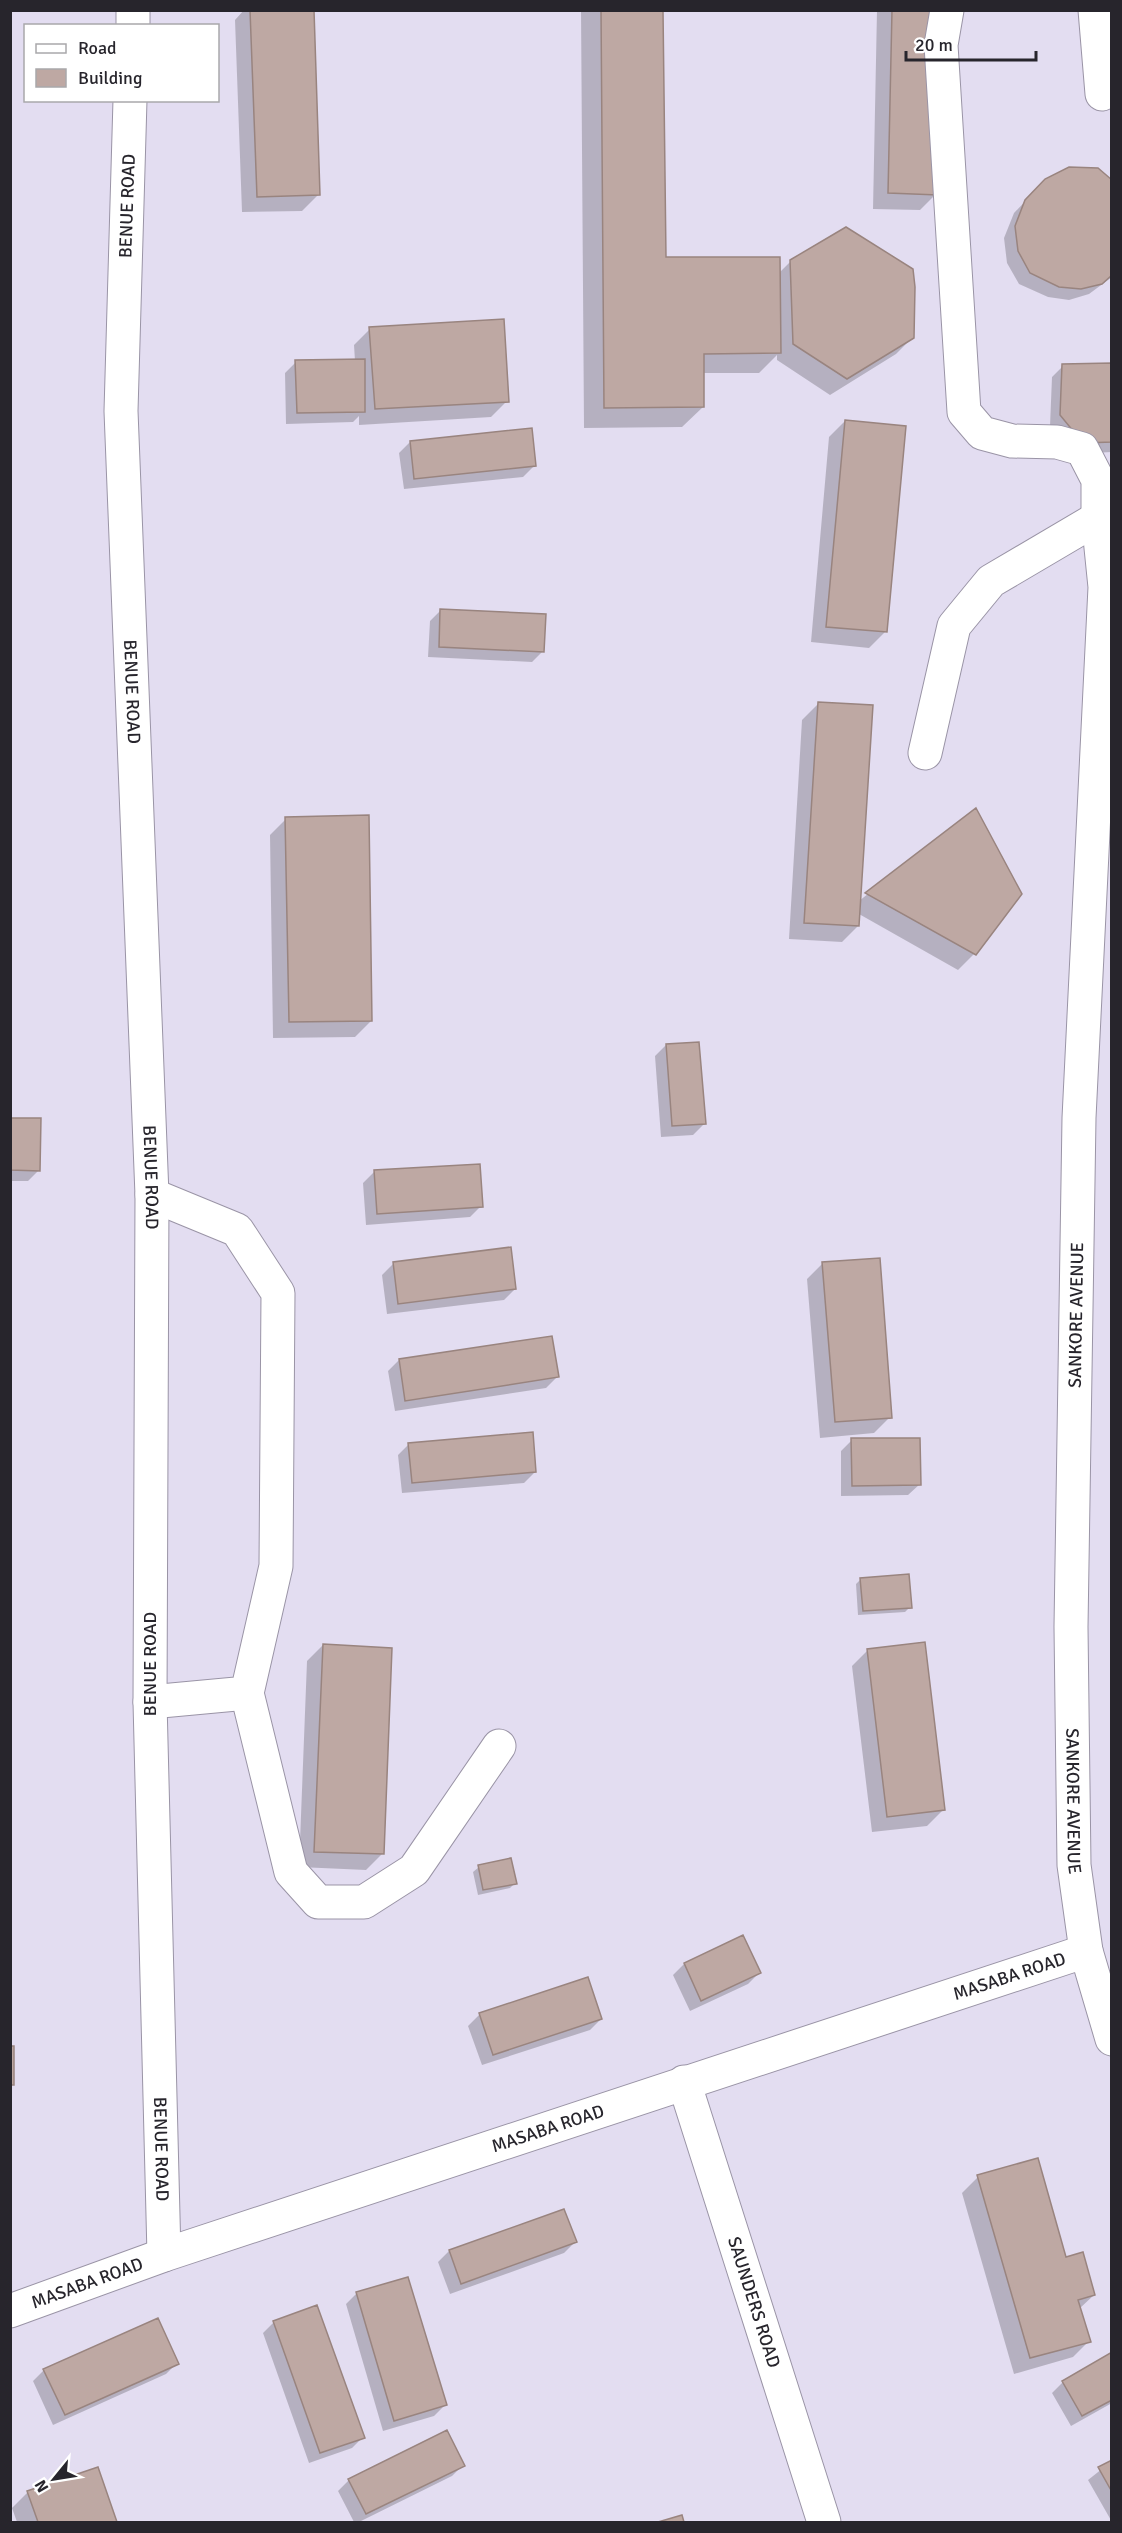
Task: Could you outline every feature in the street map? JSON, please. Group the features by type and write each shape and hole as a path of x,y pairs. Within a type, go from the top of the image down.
{"street":[{"name":"SANKORE AVENUE","path":"947,10 941,45 964,412 982,433 1012,441 1057,442 1082,449 1098,480 1098,518 1108,587 1080,1118 1071,1615 1074,1865 1086,1951 1112,2039"},
{"path":"1095,10 1102,94"},
{"name":"BENUE ROAD","path":"130,102 121,411 152,1195 150,1702 164,2255"},
{"path":"925,753 954,626 991,581 1098,518"},
{"path":"152,1195 237,1230 278,1293 276,1566 247,1693 291,1872 318,1902 364,1902 414,1870 499,1746"},
{"path":"150,1702 247,1693"},
{"name":"MASABA ROAD","path":"10,2311 164,2255 1086,1951"},
{"name":"SAUNDERS ROAD","path":"684,2082 824,2523"}],"building":[{"path":"250,10 314,10 320,195 257,197"},
{"path":"601,10 663,10 666,257 780,257 781,353 704,354 704,407 604,408"},
{"path":"892,10 941,10 938,195 888,193"},
{"path":"1069,167 1098,168 1112,180 1112,275 1102,284 1081,289 1059,287 1030,273 1018,251 1015,226 1025,200 1045,179"},
{"path":"846,227 913,269 915,287 914,338 847,379 793,344 790,260"},
{"path":"504,319 509,402 375,409 369,327"},
{"path":"365,359 365,412 297,413 295,360"},
{"path":"1112,363 1112,442 1083,443 1060,415 1062,364"},
{"path":"845,420 906,426 887,632 826,627"},
{"path":"532,428 536,466 414,479 410,441"},
{"path":"440,609 546,614 544,652 439,647"},
{"path":"818,702 873,705 859,926 804,923"},
{"path":"976,808 1022,894 976,955 865,893"},
{"path":"369,815 372,1021 289,1022 285,817"},
{"path":"699,1042 706,1124 672,1126 666,1044"},
{"path":"10,1118 41,1118 40,1171 10,1170"},
{"path":"480,1164 483,1207 377,1214 374,1170"},
{"path":"511,1247 516,1289 398,1304 393,1262"},
{"path":"880,1258 892,1418 835,1422 822,1262"},
{"path":"552,1336 559,1377 405,1401 399,1359"},
{"path":"533,1432 536,1472 412,1483 408,1443"},
{"path":"851,1438 920,1438 921,1485 852,1486"},
{"path":"909,1574 912,1608 863,1611 860,1578"},
{"path":"925,1642 945,1810 887,1817 867,1649"},
{"path":"323,1644 392,1648 384,1854 314,1852"},
{"path":"511,1858 517,1884 483,1890 478,1865"},
{"path":"743,1935 761,1973 701,2001 684,1963"},
{"path":"588,1977 602,2019 493,2055 479,2013"},
{"path":"10,2046 14,2046 14,2085 10,2085"},
{"path":"1038,2158 1066,2257 1083,2252 1095,2295 1078,2300 1091,2342 1030,2358 977,2175"},
{"path":"564,2209 577,2242 461,2284 449,2250"},
{"path":"408,2277 447,2405 394,2421 356,2292"},
{"path":"317,2305 365,2438 320,2453 273,2321"},
{"path":"158,2318 179,2364 65,2415 43,2369"},
{"path":"1112,2352 1112,2400 1082,2416 1062,2381"},
{"path":"447,2430 465,2466 366,2514 348,2479"},
{"path":"1112,2460 1112,2492 1098,2467"},
{"path":"98,2467 117,2522 38,2522 27,2491"},
{"path":"682,2515 684,2522 658,2522"}]}
